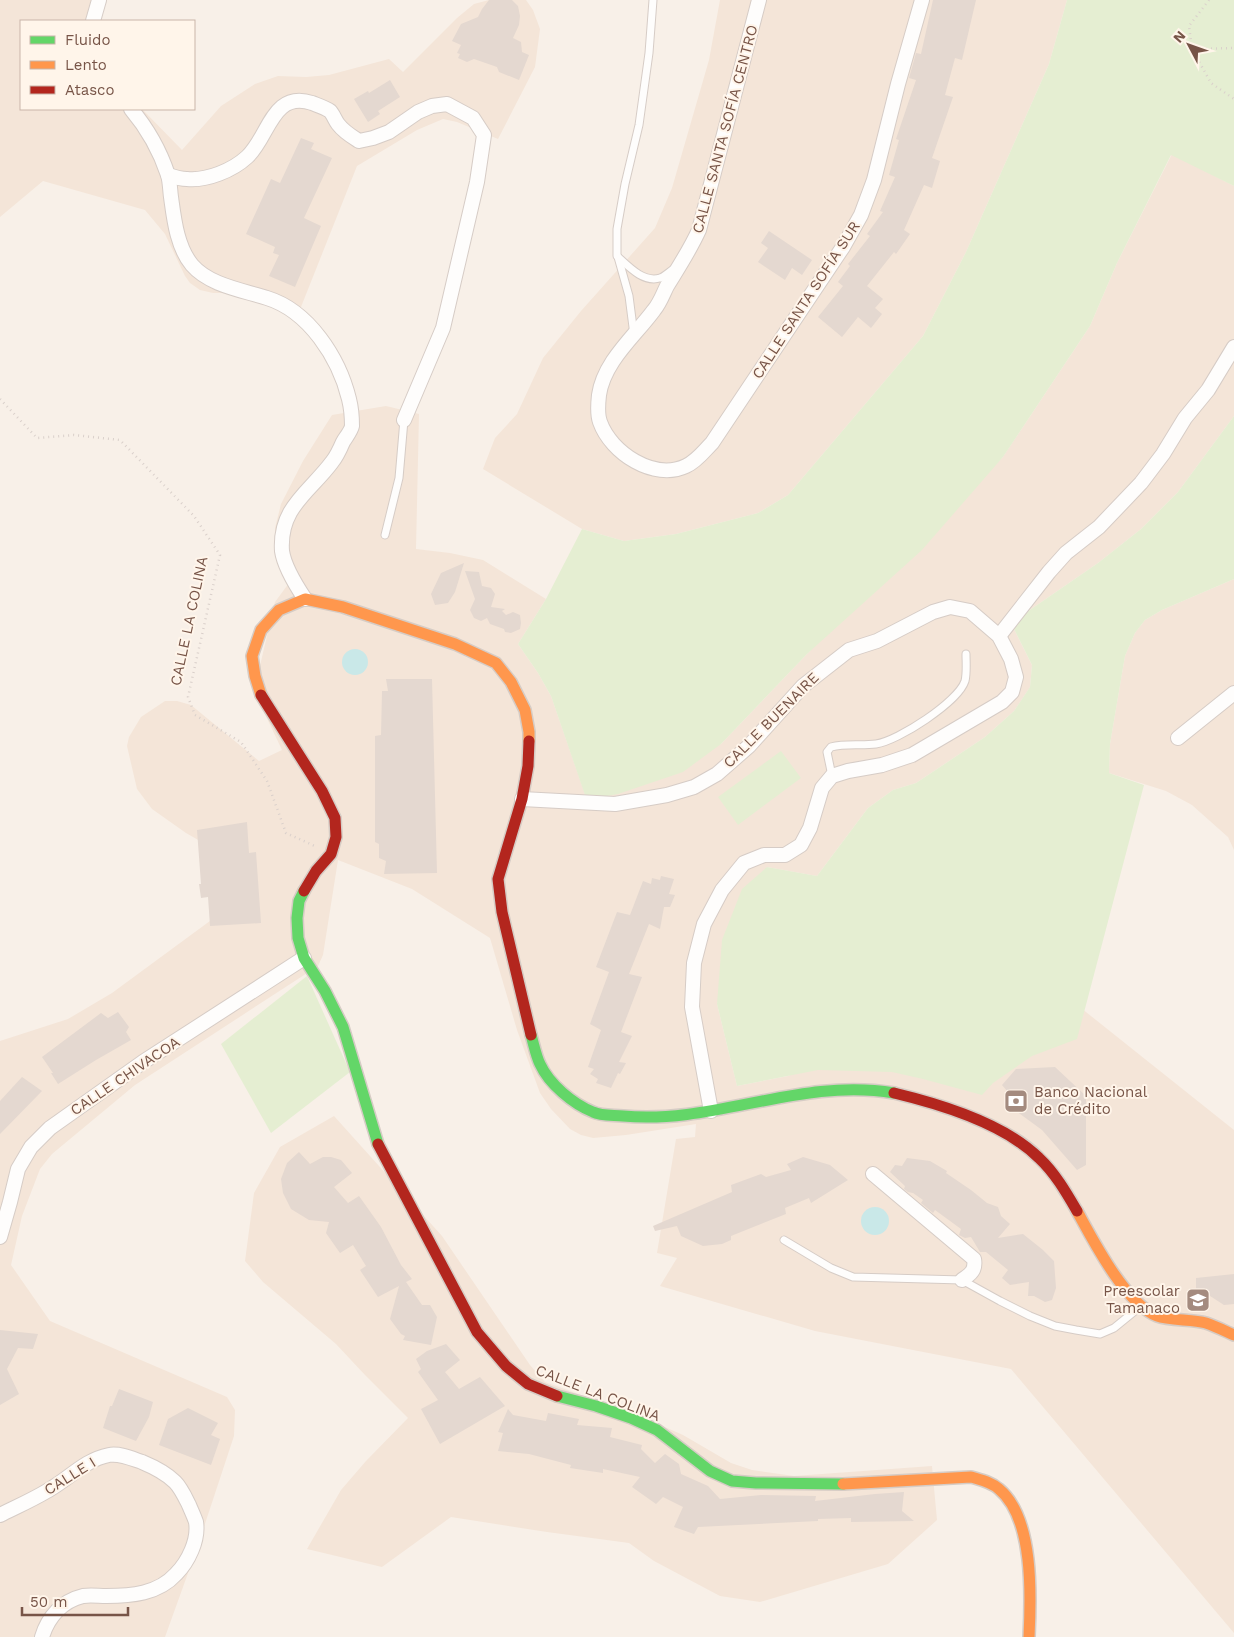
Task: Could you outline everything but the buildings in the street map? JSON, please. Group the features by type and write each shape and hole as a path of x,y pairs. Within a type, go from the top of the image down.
{"street":[{"path":"93,20 99,0"},
{"name":"CALLE SANTA SOFÍA CENTRO","path":"631,457 621,450 600,422 598,410 600,388 610,365 656,308 699,230 759,0"},
{"name":"CALLE SANTA SOFÍA SUR","path":"631,457 651,469 661,471 687,466 700,457 712,443 834,261 861,215 874,180 898,84 922,0"},
{"path":"168,176 188,180 209,177 232,168 248,156 278,111 293,101 304,101 330,111 338,125 347,134 359,141 389,132 418,112 432,106 447,104 473,118 484,135 477,182 443,328 404,420"},
{"path":"132,110 145,126 168,176 176,226 183,251 191,264 200,274 290,308 311,328 328,350 341,375 349,400 352,427 332,462 293,506 284,528 282,552 294,581 305,599"},
{"path":"999,636 1035,588 1066,553 1099,527 1141,482 1163,454 1185,418 1208,390 1234,347"},
{"path":"332,854 336,836 334,818 322,791 260,694 252,656 261,630 279,610 305,599 343,607 455,644 496,663 511,682 525,710 529,732 528,766 522,799 498,880 502,912 521,995 540,1065 556,1087 574,1102 594,1113 645,1118 711,1111 809,1092 853,1089 892,1093 930,1102 1005,1132 1030,1149 1051,1170 1062,1185 1105,1261 1127,1291 1142,1306 1157,1316 1206,1323 1234,1335"},
{"name":"CALLE BUENAIRE","path":"522,799 616,804 667,795 694,787 717,774 749,746 803,686 849,650 877,641 933,612 950,607 970,611 999,636 1011,659 1016,676 1012,692 1002,702 912,755 832,776"},
{"path":"1178,738 1234,693"},
{"path":"711,1111 692,1007 694,963 704,924 722,890 744,863 764,855 785,855 801,845 810,828 822,788 832,776"},
{"name":"CALLE LA COLINA","path":"332,854 316,871 299,901 297,918 298,938 304,958 325,991 343,1027 376,1140 388,1167 477,1332 506,1366 528,1384 556,1396 596,1406 631,1418 657,1430 710,1471 732,1481 835,1484 971,1477 987,1481 1004,1493 1014,1510 1023,1532 1029,1580 1029,1637"},
{"name":"CALLE CHIVACOA","path":"0,1237 18,1169 31,1147 50,1128 143,1062 304,958"},
{"path":"873,1174 974,1259 973,1272 962,1280"},
{"name":"CALLE I","path":"0,1515 49,1490 96,1458 112,1454 146,1464 161,1471 176,1483 196,1523 194,1541 188,1558 176,1575 160,1588 139,1594 84,1596 69,1602 55,1612 42,1637"}],"lane":[{"path":"634,335 629,296 617,256 617,229 639,124 649,53 653,0"},
{"path":"617,256 638,274 648,278 660,278 682,263"},
{"path":"385,535 399,478 404,420"},
{"path":"832,776 827,752 830,747 837,745 878,744 910,730 946,704 961,689 965,680 966,654"},
{"path":"784,1240 831,1268 853,1278 962,1280 1000,1302 1055,1326 1100,1334 1114,1328 1142,1306"}],"path":[{"path":"1209,0 1189,26 1192,49 1211,83 1234,99"},
{"path":"1192,49 1234,48"},
{"name":"CALLE LA COLINA","path":"0,399 37,438 74,434 120,440 194,516 220,555 188,697 195,715 241,742 267,781 286,833 332,854"}],"shaded area":[{"path":"0,0 103,0 95,20 20,20 20,110 143,110 182,150 221,106 255,84 278,76 306,77 329,75 389,59 403,72 457,18 474,4 489,0 526,0 533,10 540,29 535,67 498,139 457,122 443,119 417,130 357,166 299,312 232,291 213,293 200,290 190,283 185,276 165,234 145,210 43,181 0,217"},
{"path":"720,0 1067,0 1049,64 966,252 923,336 788,495 758,513 676,534 624,541 582,529 483,469 495,438 517,414 543,358 581,311 655,228 672,188 709,60"},
{"path":"1172,154 1234,186 1234,416 1178,492 1141,529 1098,563 1011,623 1032,665 1030,687 1014,711 985,737 916,783 893,790 868,808 817,876 767,867 717,1004 737,1086 788,1076 1032,969 1234,1130 1234,1633 1011,1369 815,1331 660,1286 677,1258 657,1253 676,1139 695,1137 696,1124 593,1138 581,1135 570,1129 551,1109 540,1093 517,1030 490,938 412,889 338,860 323,955 318,966 135,1085 52,1154 40,1169 22,1216 11,1265 50,1321 227,1397 235,1410 234,1436 165,1637 0,1637 0,1041 68,1019 112,993 214,918 214,849 186,833 152,809 137,789 127,746 129,737 141,717 165,701 177,701 191,705 259,761 282,750 254,691 275,602 289,583 282,573 277,559 275,528 281,504 303,461 332,415 386,406 419,414 416,549 450,553 483,560 546,599 518,644 551,696 586,797 721,744 807,654 1003,457 1090,326 1117,263"},
{"path":"1234,579 1234,850 1228,837 1192,805 1166,791 1109,773 1110,744 1125,656 1135,633 1145,620 1162,610"},
{"path":"334,1116 442,1236 530,1365 545,1382 642,1417 683,1435 731,1463 752,1470 794,1476 932,1466 937,1520 888,1564 760,1602 720,1596 654,1561 629,1543 451,1517 382,1567 307,1549 341,1490 408,1418 336,1344 263,1282 245,1261 254,1193 280,1147"}],"green space":[{"path":"1067,0 1234,0 1234,186 1171,155 1117,263 1090,326 1003,457 922,550 807,654 721,744 683,772 618,794 586,798 551,696 518,644 546,599 582,529 624,541 676,534 758,513 788,495 923,336 966,252 1049,64"},
{"path":"1234,416 1234,579 1162,610 1145,620 1135,633 1125,656 1110,744 1109,773 1144,785 1077,1039 1032,1056 993,1083 982,1095 892,1072 818,1070 737,1086 717,1004 722,940 742,889 767,867 817,876 868,808 893,790 916,783 985,737 1014,711 1030,687 1032,665 1011,623 1098,563 1141,529 1178,492"},
{"path":"781,751 801,778 738,825 718,797"},
{"path":"307,976 350,1072 271,1133 221,1044"}],"water":[{"path":"355,649 364,653 368,662 364,671 355,675 346,671 342,662 346,653"},
{"path":"875,1207 885,1211 889,1221 885,1231 875,1235 865,1231 861,1221 865,1211"}],"traffic: fast":[{"path":"304,891 299,901 297,918 298,938 304,958 325,991 343,1027 378,1144"},
{"path":"531,1035 539,1061 555,1086 570,1099 600,1114 657,1117 691,1114 825,1091 859,1090 894,1093"},
{"path":"557,1396 596,1406 631,1418 657,1430 710,1471 732,1481 843,1484"}],"traffic: slow":[{"path":"261,695 255,676 252,656 261,630 279,610 305,599 343,607 455,644 496,663 511,682 525,710 529,741"},
{"path":"1077,1211 1111,1270 1133,1298 1145,1309 1162,1318 1206,1323 1234,1335"},
{"path":"843,1484 971,1477 989,1483 999,1489 1010,1502 1019,1519 1024,1538 1030,1580 1029,1637"}],"traffic: jam":[{"path":"261,695 322,791 335,818 336,837 331,854 316,871 304,891"},
{"path":"529,741 528,766 522,799 498,879 502,912 531,1035"},
{"path":"894,1093 951,1109 990,1125 1008,1135 1025,1146 1045,1164 1060,1183 1077,1211"},
{"path":"378,1144 477,1332 506,1366 528,1384 557,1396"}],"place":[{"name":"Banco Nacional de Crédito","path":"1016,1101"},
{"name":"Preescolar Tamanaco","path":"1198,1300"}]}
